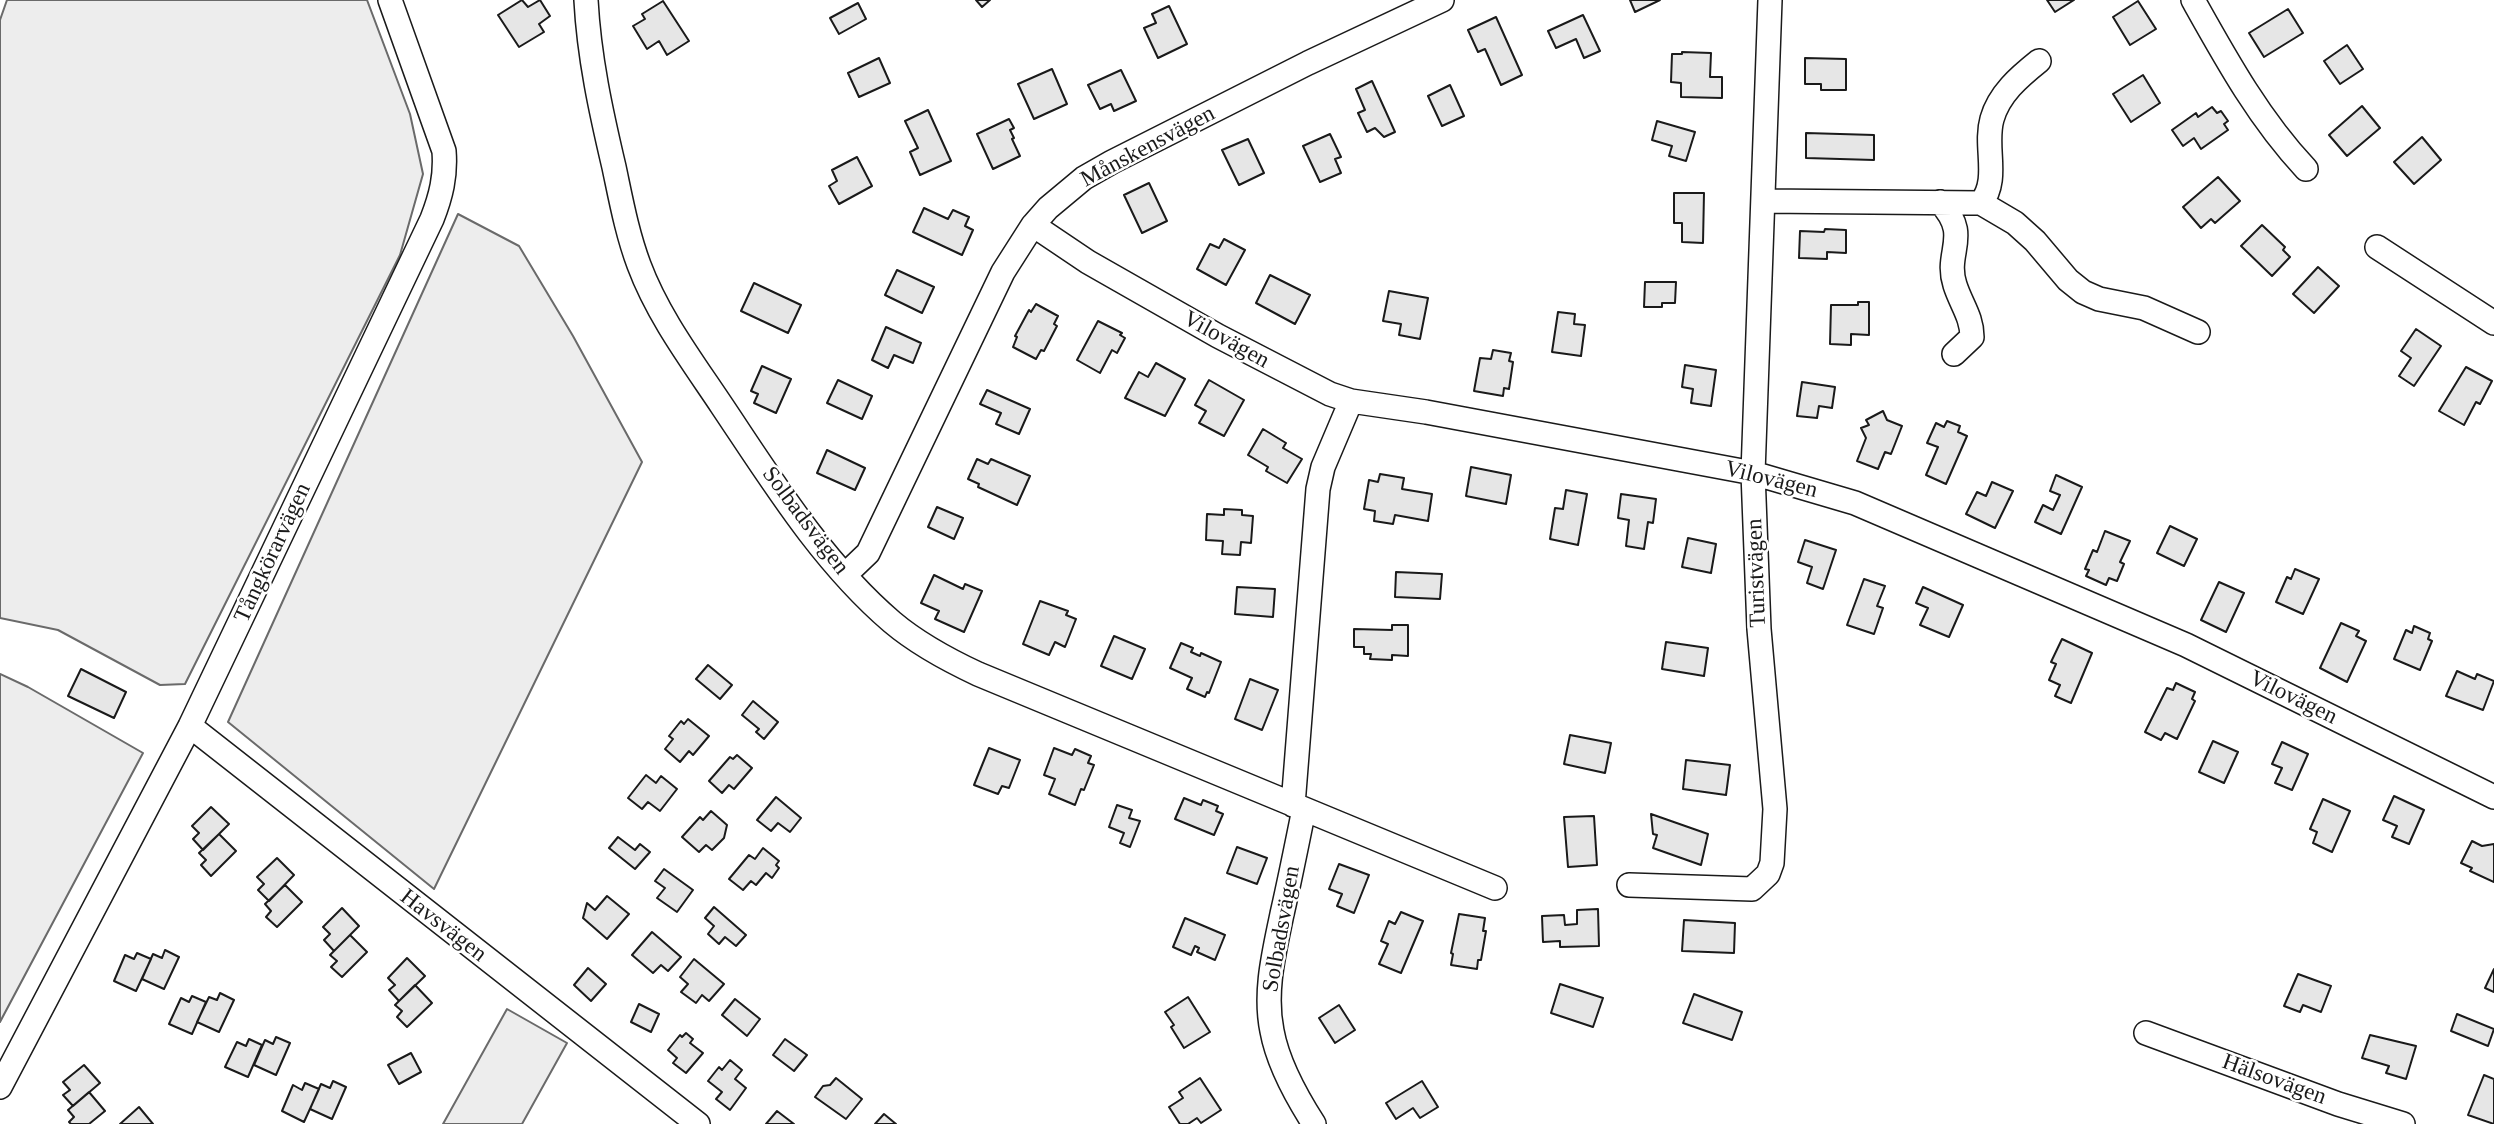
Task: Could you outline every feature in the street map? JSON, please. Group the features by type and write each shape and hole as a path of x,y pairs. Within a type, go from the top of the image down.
{"street":[{"name":"Tångkörarvägen","path":"0,1087 190,726 442,193 445,172 443,151 390,0"},
{"name":"Solbadsvägen","path":"586,0 592,61 618,190 639,265 653,298 793,512 845,575 893,623 946,659 1495,888"},
{"name":"Månskensvägen","path":"845,575 868,554 1003,272 1033,225 1065,193 1112,162 1308,63 1442,0"},
{"name":"Turistvägen","path":"1629,885 1752,889 1768,874 1772,863 1775,809 1759,629 1753,473 1769,0"},
{"path":"2193,0 2227,61 2267,123 2305,169"},
{"path":"1981,203 1989,193 1988,144 1992,119 2003,96 2039,61"},
{"path":"1763,201 1981,203 2015,223 2035,241 2068,280 2083,292 2099,299 2144,308 2198,332"},
{"path":"1940,202 1955,223 1957,234 1953,275 1955,287 1972,325 1972,337 1954,354"},
{"name":"Vilovägen","path":"1033,225 1088,262 1217,337 1302,380 1351,401 1753,473 1855,503 2186,645 2494,797"},
{"path":"2377,247 2494,323"},
{"name":"Solbadsvägen","path":"1314,1124 1279,1058 1269,1012 1272,963 1299,807 1318,489 1323,467 1351,401"},
{"name":"Havsvägen","path":"190,726 698,1124"},
{"name":"Hälsovägen","path":"2146,1033 2337,1104 2403,1124"}],"shaded area":[{"path":"7,0 367,0 410,114 423,174 400,255 185,684 160,685 58,630 0,618 0,20"},
{"path":"458,214 519,246 573,336 642,462 434,889 228,722"},
{"path":"0,674 28,687 143,753 0,1022"},
{"path":"507,1009 567,1043 522,1124 443,1124"}],"building":[{"path":"522,0 528,7 540,0 550,16 539,24 544,32 519,47 498,15"},
{"path":"976,0 990,0 982,7"},
{"path":"1630,0 1660,0 1635,12"},
{"path":"2047,0 2074,0 2055,12"},
{"path":"663,1 689,41 667,55 659,41 647,49 633,26 645,19 642,14"},
{"path":"2138,1 2156,29 2130,45 2113,17"},
{"path":"858,3 866,19 839,34 830,18"},
{"path":"1169,6 1187,44 1158,58 1144,28 1156,23 1152,14"},
{"path":"2288,9 2303,33 2264,57 2249,33"},
{"path":"1583,15 1600,51 1584,58 1576,39 1556,48 1548,31"},
{"path":"1496,17 1522,75 1501,85 1485,49 1478,52 1468,30"},
{"path":"2347,45 2363,69 2340,84 2324,61"},
{"path":"1711,53 1710,77 1722,77 1722,98 1681,97 1681,83 1671,82 1672,54"},
{"path":"879,58 890,83 859,97 848,73"},
{"path":"1805,58 1846,59 1846,90 1821,90 1821,84 1805,84"},
{"path":"1052,69 1067,104 1034,119 1018,84"},
{"path":"1121,70 1136,101 1114,111 1111,104 1100,109 1088,85"},
{"path":"2143,75 2160,103 2131,122 2113,94"},
{"path":"1372,81 1395,132 1384,137 1375,128 1367,132 1358,113 1365,110 1356,89"},
{"path":"1450,85 1464,116 1442,126 1428,96"},
{"path":"2362,106 2380,128 2347,156 2329,135"},
{"path":"2212,107 2217,113 2221,111 2228,121 2224,124 2228,130 2201,149 2194,138 2183,146 2172,130 2196,113 2198,117"},
{"path":"928,110 951,161 920,175 910,152 918,148 905,121"},
{"path":"1009,119 1014,128 1010,130 1014,138 1012,139 1020,156 993,169 977,134"},
{"path":"1657,121 1695,132 1686,161 1669,156 1672,146 1652,140"},
{"path":"1806,133 1874,135 1874,160 1806,158"},
{"path":"1330,134 1341,157 1335,159 1341,173 1320,182 1303,146"},
{"path":"2422,137 2441,160 2414,184 2394,162"},
{"path":"1248,139 1264,173 1239,185 1222,150"},
{"path":"857,157 872,186 839,204 829,186 837,181 832,170"},
{"path":"2218,177 2240,201 2215,223 2211,219 2201,228 2183,207"},
{"path":"1149,183 1167,221 1142,233 1124,195"},
{"path":"1674,193 1704,193 1703,243 1682,242 1682,223 1674,223"},
{"path":"924,208 948,219 953,210 969,217 965,226 973,230 962,255 913,232"},
{"path":"2262,225 2285,247 2283,250 2290,257 2272,276 2241,246"},
{"path":"1825,229 1846,230 1846,253 1827,252 1827,259 1799,258 1800,231 1824,232"},
{"path":"1224,239 1245,250 1226,285 1197,269 1210,244 1219,248"},
{"path":"2318,267 2339,286 2314,313 2293,294"},
{"path":"897,270 934,287 922,313 885,295"},
{"path":"1270,275 1310,295 1295,324 1256,303"},
{"path":"1645,282 1676,282 1675,303 1662,303 1662,307 1644,307"},
{"path":"754,283 801,305 788,333 741,311"},
{"path":"1389,291 1428,298 1420,339 1399,335 1401,324 1383,321"},
{"path":"1858,302 1869,302 1869,335 1851,334 1851,345 1830,344 1831,305 1858,305"},
{"path":"1036,304 1058,316 1054,324 1057,326 1044,351 1041,350 1036,359 1013,347 1017,337 1015,336 1029,310 1031,312"},
{"path":"1558,312 1575,314 1574,324 1585,325 1581,356 1552,352"},
{"path":"1098,321 1122,333 1120,335 1125,338 1117,353 1112,350 1100,373 1077,360"},
{"path":"886,327 921,343 913,363 894,355 888,368 872,360"},
{"path":"2416,329 2441,346 2414,386 2399,376 2411,358 2401,351"},
{"path":"1493,350 1511,353 1509,361 1513,362 1509,389 1504,388 1503,396 1474,391 1480,358 1491,359"},
{"path":"1156,363 1185,379 1165,416 1125,398 1139,372 1148,377"},
{"path":"1685,365 1716,370 1711,406 1691,403 1693,389 1682,387"},
{"path":"762,366 791,379 776,413 754,403 758,394 751,391"},
{"path":"2466,367 2492,381 2480,404 2476,402 2464,425 2439,411"},
{"path":"838,380 872,396 862,419 827,403"},
{"path":"1209,380 1244,400 1224,436 1199,423 1206,411 1195,405"},
{"path":"1802,382 1835,387 1832,408 1819,406 1817,418 1797,416"},
{"path":"987,390 1030,409 1019,434 996,424 1001,413 980,404"},
{"path":"1883,411 1887,420 1902,426 1891,454 1885,452 1878,469 1857,461 1866,438 1861,428 1869,425 1866,420"},
{"path":"1947,421 1960,426 1958,432 1967,436 1946,484 1926,475 1938,447 1927,443 1936,423 1944,427"},
{"path":"1263,429 1286,443 1283,448 1302,459 1287,483 1266,471 1268,467 1248,455"},
{"path":"827,450 865,468 855,490 817,473"},
{"path":"977,459 988,464 991,459 1030,476 1017,505 978,487 979,484 968,479"},
{"path":"1471,467 1511,475 1506,504 1466,496"},
{"path":"1380,474 1404,478 1402,489 1432,494 1428,521 1395,515 1393,524 1374,521 1375,511 1364,509 1369,480 1378,482"},
{"path":"2056,475 2082,487 2061,534 2035,522 2043,505 2053,510 2060,495 2050,491"},
{"path":"1992,482 2013,491 1995,528 1966,514 1977,492 1986,496"},
{"path":"1566,490 1587,494 1578,545 1550,539 1555,508 1563,509"},
{"path":"1621,494 1656,499 1653,523 1648,522 1644,549 1626,546 1629,520 1618,518"},
{"path":"937,507 963,518 954,539 928,527"},
{"path":"1224,509 1242,510 1242,515 1253,516 1251,543 1241,542 1240,555 1222,554 1223,541 1206,540 1207,514 1224,515"},
{"path":"2170,526 2197,539 2184,566 2157,553"},
{"path":"2105,531 2130,541 2120,562 2124,564 2117,581 2109,578 2106,585 2086,576 2089,570 2085,569 2093,550 2097,552"},
{"path":"1688,538 1716,544 1711,573 1682,567"},
{"path":"1805,540 1836,550 1823,589 1807,583 1812,567 1798,562"},
{"path":"2295,569 2319,579 2303,614 2276,602 2287,577 2291,579"},
{"path":"1396,572 1442,574 1440,599 1395,597"},
{"path":"934,575 963,589 965,584 982,591 964,632 935,619 939,611 921,603"},
{"path":"1864,579 1885,586 1877,606 1883,608 1874,634 1847,625"},
{"path":"2219,582 2244,593 2226,632 2201,620"},
{"path":"1237,587 1275,589 1273,617 1235,614"},
{"path":"1923,587 1963,605 1949,637 1920,625 1928,608 1916,603"},
{"path":"1040,601 1068,611 1066,615 1076,619 1065,647 1055,642 1049,655 1023,644"},
{"path":"2341,623 2359,631 2356,636 2366,641 2347,682 2320,668"},
{"path":"1392,625 1408,625 1408,656 1392,655 1392,660 1370,659 1371,654 1364,654 1364,647 1354,647 1354,629 1392,630"},
{"path":"2414,626 2430,633 2428,639 2432,641 2420,670 2394,659 2406,630 2412,633"},
{"path":"1114,636 1145,649 1132,679 1101,666"},
{"path":"2062,639 2092,653 2071,703 2055,696 2060,685 2049,680 2056,664 2051,662"},
{"path":"1666,642 1708,648 1704,676 1662,669"},
{"path":"1181,643 1193,648 1191,652 1200,656 1201,653 1221,662 1205,697 1187,689 1192,678 1170,668"},
{"path":"708,665 732,685 720,699 696,679"},
{"path":"81,669 126,692 114,718 68,696"},
{"path":"2457,671 2475,679 2477,674 2494,681 2483,710 2446,696"},
{"path":"1250,679 1278,690 1262,730 1235,719"},
{"path":"2176,683 2195,692 2192,699 2195,701 2177,739 2165,733 2161,740 2145,732 2167,688 2173,690"},
{"path":"753,701 778,722 764,739 756,732 759,729 742,715"},
{"path":"688,719 709,736 693,755 689,751 680,762 665,749 673,739 669,736 681,721 684,724"},
{"path":"1570,735 1611,743 1605,773 1564,764"},
{"path":"2213,741 2238,752 2224,783 2199,772"},
{"path":"2282,742 2308,754 2292,790 2275,783 2282,768 2272,764"},
{"path":"989,748 1020,760 1009,788 1002,786 998,794 974,785"},
{"path":"1054,748 1072,755 1075,749 1091,756 1088,763 1094,765 1075,805 1049,794 1055,779 1044,775"},
{"path":"737,755 752,768 734,789 729,785 722,793 709,781 730,757 733,759"},
{"path":"1686,760 1730,765 1726,795 1683,789"},
{"path":"646,775 656,783 661,776 677,789 660,811 648,802 642,809 628,798"},
{"path":"2394,796 2424,810 2409,844 2392,837 2397,826 2383,820"},
{"path":"776,797 801,818 790,832 778,823 771,831 757,820"},
{"path":"1184,798 1201,805 1203,800 1218,806 1216,811 1223,814 1214,835 1175,819"},
{"path":"2323,799 2350,811 2332,852 2313,843 2317,832 2310,829"},
{"path":"1117,805 1132,810 1129,818 1140,821 1130,847 1120,843 1124,833 1109,827"},
{"path":"211,807 229,824 203,850 193,839 199,833 192,826"},
{"path":"711,811 727,825 724,838 712,850 706,845 699,852 682,837 700,817 703,820"},
{"path":"1651,814 1708,834 1701,865 1653,848 1657,835 1653,834"},
{"path":"1594,816 1597,865 1568,867 1564,817"},
{"path":"219,834 236,851 211,876 201,865 206,860 199,853"},
{"path":"618,837 635,850 640,844 650,852 635,869 609,848"},
{"path":"2472,841 2482,846 2494,844 2494,882 2470,871 2472,868 2461,863"},
{"path":"1237,847 1267,858 1257,884 1227,873"},
{"path":"763,848 779,861 776,865 779,868 772,878 766,873 756,885 751,881 743,890 729,879 749,855 755,859"},
{"path":"277,858 294,875 269,901 258,890 264,884 257,877"},
{"path":"1339,864 1369,875 1354,913 1337,906 1342,894 1329,889"},
{"path":"664,869 693,890 677,912 657,898 665,888 655,881"},
{"path":"285,885 302,902 277,927 266,917 271,911 265,904"},
{"path":"607,896 629,914 607,939 583,918 587,903 595,910"},
{"path":"714,907 746,935 736,946 725,937 719,944 708,934 714,926 705,918"},
{"path":"342,908 359,926 334,951 324,940 330,934 323,927"},
{"path":"1598,909 1599,946 1560,947 1560,941 1543,942 1542,916 1564,915 1565,925 1577,924 1577,910"},
{"path":"1401,912 1423,921 1401,973 1379,964 1388,944 1381,941 1389,921 1395,924"},
{"path":"1459,914 1485,918 1483,931 1486,931 1477,969 1451,965"},
{"path":"1185,918 1225,935 1215,960 1197,952 1199,948 1195,946 1191,955 1173,947"},
{"path":"1684,920 1735,923 1734,953 1682,951"},
{"path":"652,932 681,957 668,971 661,965 653,973 632,955"},
{"path":"350,935 367,952 342,977 331,967 337,961 330,955"},
{"path":"165,950 179,957 164,989 142,979 153,954 162,958"},
{"path":"137,953 151,959 136,991 114,981 125,955 134,959"},
{"path":"407,958 425,976 399,1001 389,990 395,985 388,978"},
{"path":"694,959 724,984 709,1001 702,995 696,1003 681,992 688,984 680,977"},
{"path":"588,968 606,984 591,1001 574,985"},
{"path":"2494,969 2494,992 2485,988"},
{"path":"2298,974 2331,986 2321,1012 2303,1005 2300,1012 2284,1006"},
{"path":"1560,984 1603,998 1593,1027 1551,1013"},
{"path":"415,985 432,1003 407,1027 397,1017 402,1011 395,1005"},
{"path":"220,993 234,1000 219,1032 197,1022 209,997 217,1000"},
{"path":"1694,994 1742,1012 1732,1040 1683,1023"},
{"path":"192,996 206,1002 192,1034 169,1024 181,998 189,1002"},
{"path":"1188,997 1210,1032 1184,1048 1165,1012"},
{"path":"735,999 760,1019 747,1036 722,1015"},
{"path":"639,1004 659,1014 651,1032 631,1022"},
{"path":"1339,1005 1355,1030 1335,1043 1319,1018"},
{"path":"2457,1014 2494,1029 2488,1046 2451,1031"},
{"path":"686,1033 693,1039 690,1043 703,1053 686,1073 673,1063 677,1058 668,1050 680,1035 682,1037"},
{"path":"2370,1035 2416,1046 2406,1079 2386,1073 2389,1066 2362,1058"},
{"path":"276,1037 290,1043 276,1075 254,1065 265,1040 273,1044"},
{"path":"249,1039 262,1045 248,1077 225,1067 237,1042 246,1046"},
{"path":"785,1039 807,1055 794,1071 773,1055"},
{"path":"411,1053 421,1072 399,1084 388,1065"},
{"path":"730,1060 742,1070 735,1079 746,1088 730,1110 716,1099 722,1092 708,1081 719,1067 722,1070"},
{"path":"84,1065 100,1083 73,1106 63,1095 70,1090 63,1082"},
{"path":"2484,1075 2494,1079 2494,1124 2468,1115"},
{"path":"836,1078 862,1099 846,1119 815,1097 823,1086 830,1085"},
{"path":"1200,1078 1221,1110 1201,1123 1197,1118 1188,1124 1180,1124 1169,1107 1183,1098 1179,1092"},
{"path":"333,1081 346,1087 332,1119 310,1109 321,1084 330,1088"},
{"path":"1422,1081 1438,1107 1420,1118 1413,1108 1396,1119 1386,1103"},
{"path":"305,1083 319,1089 304,1122 282,1111 293,1085 302,1090"},
{"path":"89,1092 105,1111 89,1124 71,1124 69,1122 74,1117 68,1110"},
{"path":"139,1107 153,1124 120,1124"},
{"path":"777,1111 794,1124 766,1124"},
{"path":"884,1114 896,1124 875,1124"}]}
